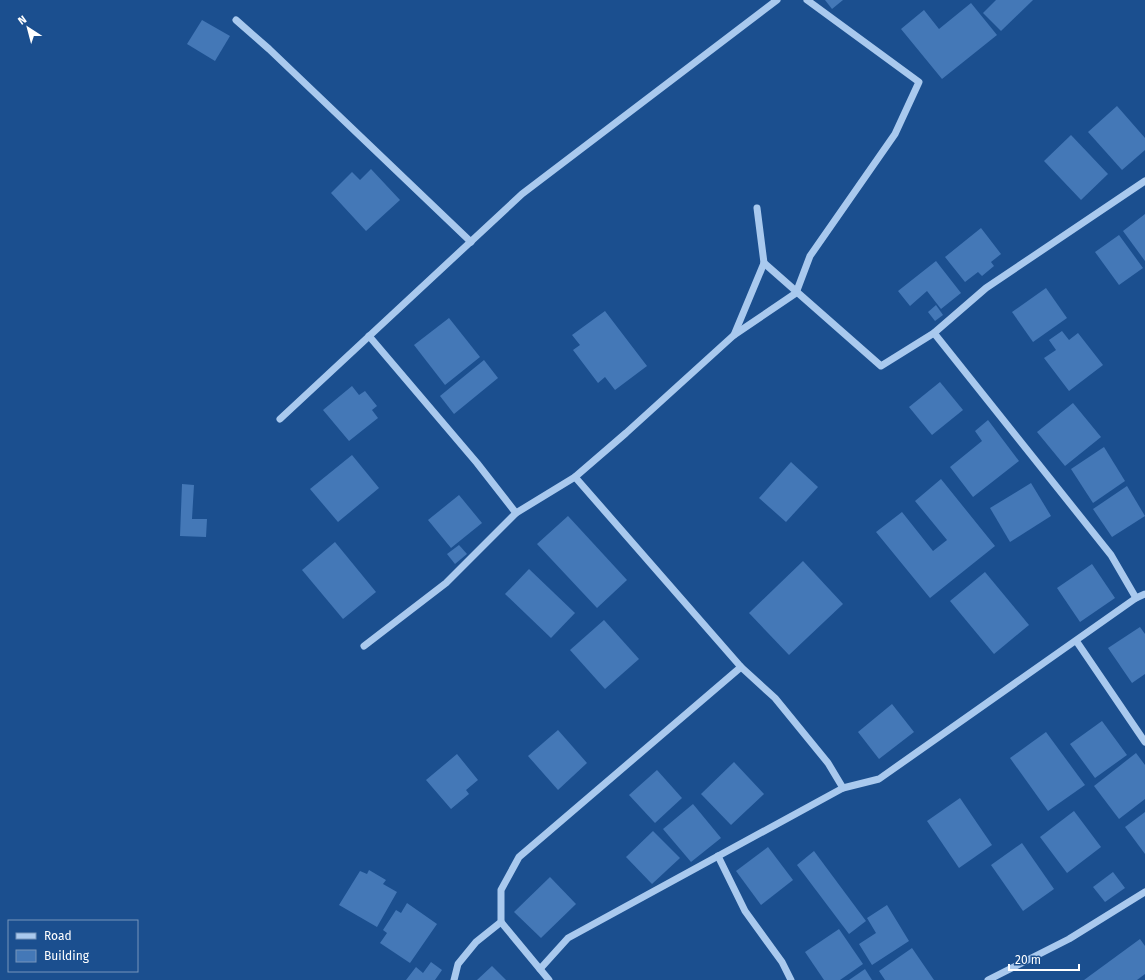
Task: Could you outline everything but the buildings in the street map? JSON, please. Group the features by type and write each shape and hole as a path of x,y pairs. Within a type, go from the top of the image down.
{"street":[{"path":"280,419 522,194 777,0"},
{"path":"364,646 446,583 516,513 574,477 626,433 734,335 796,293 810,256 895,134 919,82 807,0"},
{"path":"236,20 269,49 471,242"},
{"path":"764,263 796,293 881,366 934,333 986,288 1145,181"},
{"path":"734,335 764,263 757,208"},
{"path":"934,333 1111,555 1136,598"},
{"path":"369,336 477,463 516,513"},
{"path":"574,477 741,667 775,698 828,762 843,788"},
{"path":"540,969 568,938 843,788 879,779 1076,642 1136,598 1145,594"},
{"path":"1076,642 1145,742"},
{"path":"549,980 501,922 501,890 519,857 741,667"},
{"path":"718,856 745,911 782,962 791,980"},
{"path":"988,980 1069,939 1145,892"},
{"path":"454,980 458,964 476,942 501,922"}]}
